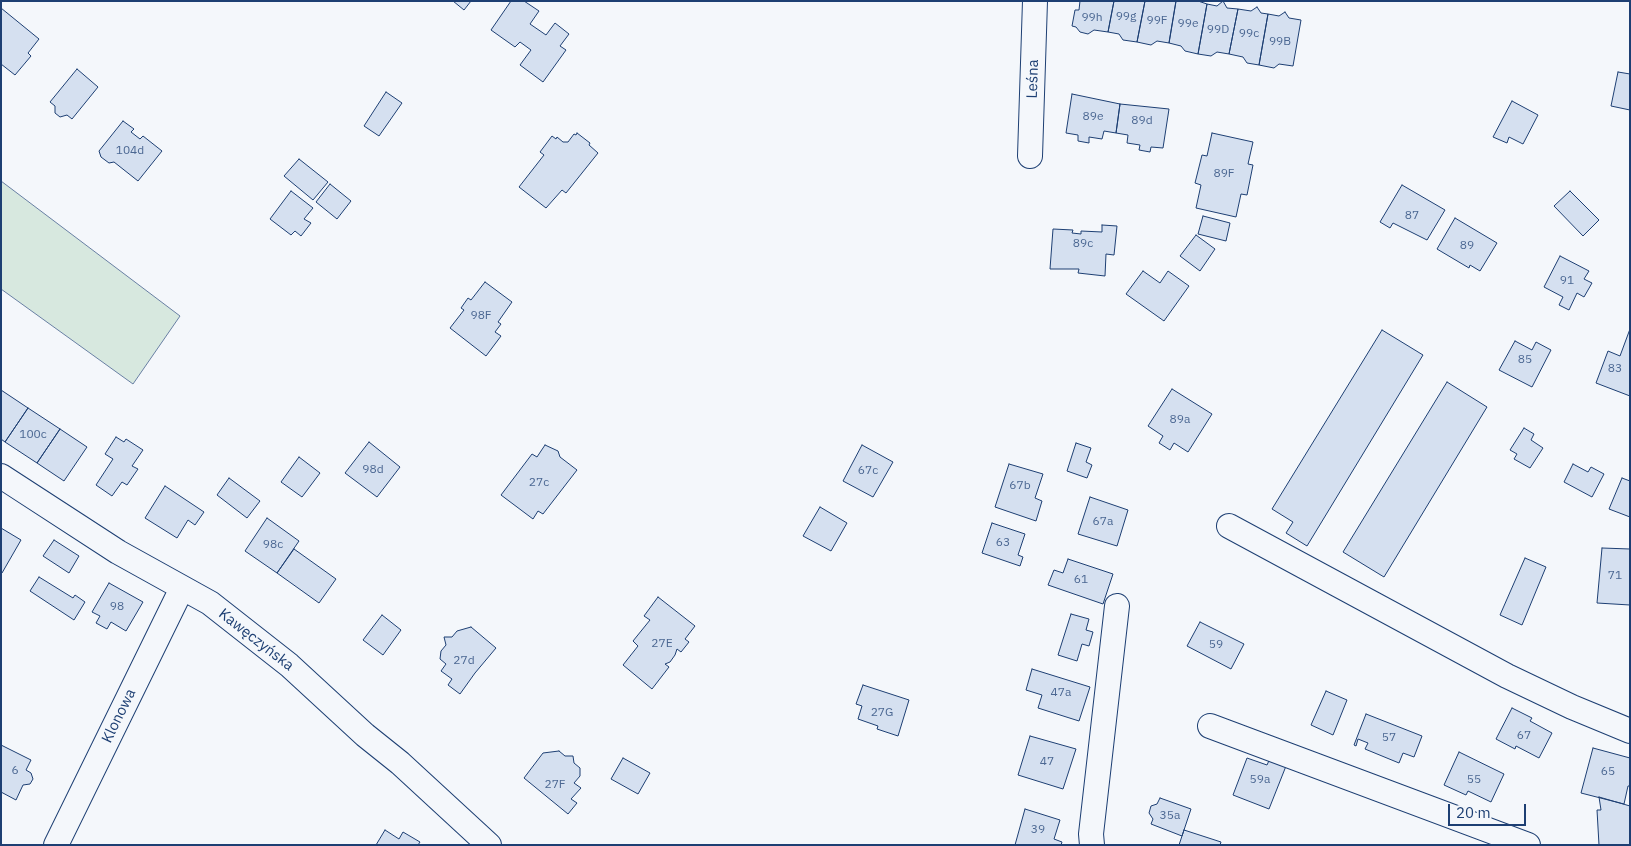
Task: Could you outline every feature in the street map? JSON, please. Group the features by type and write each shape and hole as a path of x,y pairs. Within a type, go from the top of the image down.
{"street":[{"name":"Leśna","path":"1030,156 1035,1"},
{"name":"Kawęczyńska","path":"1,476 95,538 210,604 289,665 487,843"},
{"path":"1229,526 1508,676 1572,707 1630,731"},
{"name":"Klonowa","path":"56,845 182,588"},
{"path":"1092,845 1091,834 1117,606"},
{"path":"1210,726 1528,845"}],"shaded area":[{"path":"1,181 180,316 133,384 1,289"}],"building":[{"path":"453,1 471,1 464,10"},
{"path":"511,1 524,1 539,11 530,24 546,35 555,23 569,34 560,46 566,50 543,82 520,65 531,50 520,42 515,47 491,30"},
{"path":"1080,1 1114,1 1108,32 1094,30 1088,34 1080,32 1076,27 1072,26 1075,10 1079,10"},
{"path":"1114,1 1145,1 1137,42 1123,40 1119,34 1108,32"},
{"path":"1145,1 1176,1 1169,43 1157,41 1151,45 1137,42"},
{"path":"1176,1 1198,1 1207,4 1198,54 1185,51 1181,46 1169,43"},
{"path":"1223,1 1227,8 1238,9 1229,54 1217,52 1211,56 1198,54 1207,4 1217,6"},
{"path":"1257,7 1261,13 1268,14 1259,65 1247,63 1243,57 1229,54 1238,9 1251,11"},
{"path":"1,8 39,39 28,53 31,56 15,75 1,64"},
{"path":"1285,12 1289,18 1301,20 1293,66 1279,64 1274,68 1259,65 1268,14 1279,16"},
{"path":"77,69 98,87 72,119 67,115 60,117 55,113 55,106 50,102"},
{"path":"1618,72 1630,74 1630,110 1611,106"},
{"path":"386,92 402,103 379,136 364,126"},
{"path":"1072,94 1120,104 1116,133 1104,131 1102,139 1089,137 1089,143 1078,141 1078,135 1066,133"},
{"path":"1512,101 1538,115 1523,144 1509,137 1507,143 1493,137"},
{"path":"1120,104 1169,109 1163,148 1151,147 1150,152 1139,150 1140,145 1127,143 1128,135 1116,133"},
{"path":"123,121 134,129 131,132 140,139 143,136 162,151 138,181 114,162 109,163 101,157 99,151"},
{"path":"577,133 590,143 589,145 598,153 566,193 562,190 546,208 519,187 544,155 540,152 552,136 556,139 557,137 563,142 568,142"},
{"path":"1212,133 1253,142 1248,164 1253,165 1247,195 1241,194 1236,217 1196,208 1201,185 1195,183 1202,155 1207,156"},
{"path":"299,159 328,182 313,200 284,176"},
{"path":"330,184 351,201 337,219 316,202"},
{"path":"1402,185 1445,210 1427,240 1393,223 1390,228 1380,222"},
{"path":"291,191 313,208 304,219 311,223 301,236 295,231 291,235 270,219"},
{"path":"1570,191 1599,220 1583,236 1554,206"},
{"path":"1203,216 1230,223 1226,241 1198,234"},
{"path":"1455,218 1497,243 1480,271 1470,265 1469,268 1437,249"},
{"path":"1102,225 1117,226 1114,255 1106,254 1105,276 1078,273 1079,269 1050,269 1053,229 1073,230 1072,233 1081,234 1081,231 1102,232"},
{"path":"1196,235 1215,249 1200,271 1180,256"},
{"path":"1560,256 1589,271 1584,279 1592,283 1584,297 1577,293 1569,310 1559,305 1563,297 1544,287"},
{"path":"1143,271 1160,283 1168,271 1189,286 1164,321 1126,294"},
{"path":"485,282 512,302 498,322 501,324 495,332 501,336 486,356 450,328 464,310 461,308 468,298 471,300"},
{"path":"1630,329 1630,396 1596,383 1608,351 1620,356"},
{"path":"1382,330 1423,355 1307,546 1286,533 1293,522 1272,509"},
{"path":"1515,341 1532,350 1536,342 1551,350 1532,387 1499,370"},
{"path":"1447,382 1487,407 1384,577 1343,552"},
{"path":"1172,389 1212,414 1188,452 1174,443 1170,450 1159,443 1163,436 1148,426"},
{"path":"1,390 28,408 5,442 1,439"},
{"path":"28,408 60,429 37,463 5,442"},
{"path":"1524,428 1534,434 1531,440 1543,448 1530,468 1514,459 1517,454 1510,450"},
{"path":"60,429 87,447 64,481 37,463"},
{"path":"116,437 124,442 126,439 143,450 132,466 138,469 127,485 122,482 112,496 96,485 113,459 105,454"},
{"path":"369,442 400,467 377,497 345,473"},
{"path":"1076,443 1091,448 1086,462 1092,465 1087,478 1067,471"},
{"path":"545,445 558,451 560,457 577,470 543,514 538,511 533,519 501,495 532,454 537,457"},
{"path":"862,445 893,462 873,497 843,481"},
{"path":"299,457 320,473 302,497 281,482"},
{"path":"1009,464 1043,474 1035,498 1042,501 1036,521 995,507"},
{"path":"1573,464 1588,472 1591,467 1604,474 1592,497 1564,482"},
{"path":"229,478 260,501 247,518 217,495"},
{"path":"1622,478 1630,481 1630,517 1609,509"},
{"path":"165,486 204,512 195,525 188,520 177,538 145,518"},
{"path":"1090,497 1128,510 1117,546 1078,534"},
{"path":"820,507 847,523 831,551 803,536"},
{"path":"267,518 299,541 277,573 245,551"},
{"path":"992,523 1025,534 1018,555 1023,557 1020,566 982,553"},
{"path":"1,528 21,540 2,573 1,572"},
{"path":"54,540 79,556 69,573 43,556"},
{"path":"1602,548 1630,549 1630,605 1597,603"},
{"path":"294,549 336,579 319,603 277,573"},
{"path":"1525,558 1546,567 1522,625 1500,615"},
{"path":"1068,559 1113,574 1103,604 1048,585 1054,570 1063,573"},
{"path":"39,577 73,598 75,595 85,602 74,620 30,591"},
{"path":"109,583 143,602 126,631 111,622 107,629 96,623 100,616 92,612"},
{"path":"658,597 695,626 685,639 689,642 681,652 677,649 670,662 665,664 669,667 652,689 623,665 638,646 633,641 650,620 644,616"},
{"path":"1071,614 1089,619 1086,630 1093,632 1089,646 1082,644 1077,661 1058,655"},
{"path":"382,615 401,630 383,655 363,640"},
{"path":"1200,622 1244,644 1231,669 1187,646"},
{"path":"471,627 496,648 460,694 448,685 452,679 441,671 446,664 440,659 441,651 446,645 444,637 452,637 457,631"},
{"path":"1032,669 1090,687 1079,721 1038,708 1042,695 1026,690"},
{"path":"863,685 909,700 898,736 877,729 878,726 858,719 862,706 856,704"},
{"path":"1326,691 1347,700 1333,735 1311,725"},
{"path":"1512,708 1532,718 1530,721 1552,733 1539,758 1516,746 1515,749 1496,739"},
{"path":"1366,714 1422,736 1414,757 1403,753 1399,763 1365,749 1368,743 1358,739 1356,746 1354,745"},
{"path":"1030,736 1076,749 1063,789 1018,775"},
{"path":"1,745 31,760 26,770 31,773 33,779 30,784 23,785 16,800 1,792"},
{"path":"1593,748 1630,758 1630,786 1628,786 1624,804 1581,793"},
{"path":"559,751 565,756 573,756 574,763 580,768 580,776 574,783 581,788 571,799 577,803 568,814 524,778 543,753"},
{"path":"1459,752 1504,774 1491,802 1468,791 1466,795 1444,785"},
{"path":"1272,754 1288,761 1269,809 1233,795 1247,758 1267,765"},
{"path":"623,758 650,773 638,794 611,779"},
{"path":"1599,797 1630,806 1630,845 1599,845 1597,810 1601,810"},
{"path":"1160,798 1191,809 1182,836 1151,824 1153,819 1149,813 1151,806 1157,804"},
{"path":"1025,809 1060,820 1054,839 1062,842 1061,845 1015,845"},
{"path":"385,830 399,839 403,832 420,842 418,845 376,845"},
{"path":"1184,830 1221,842 1220,845 1179,845"}]}
